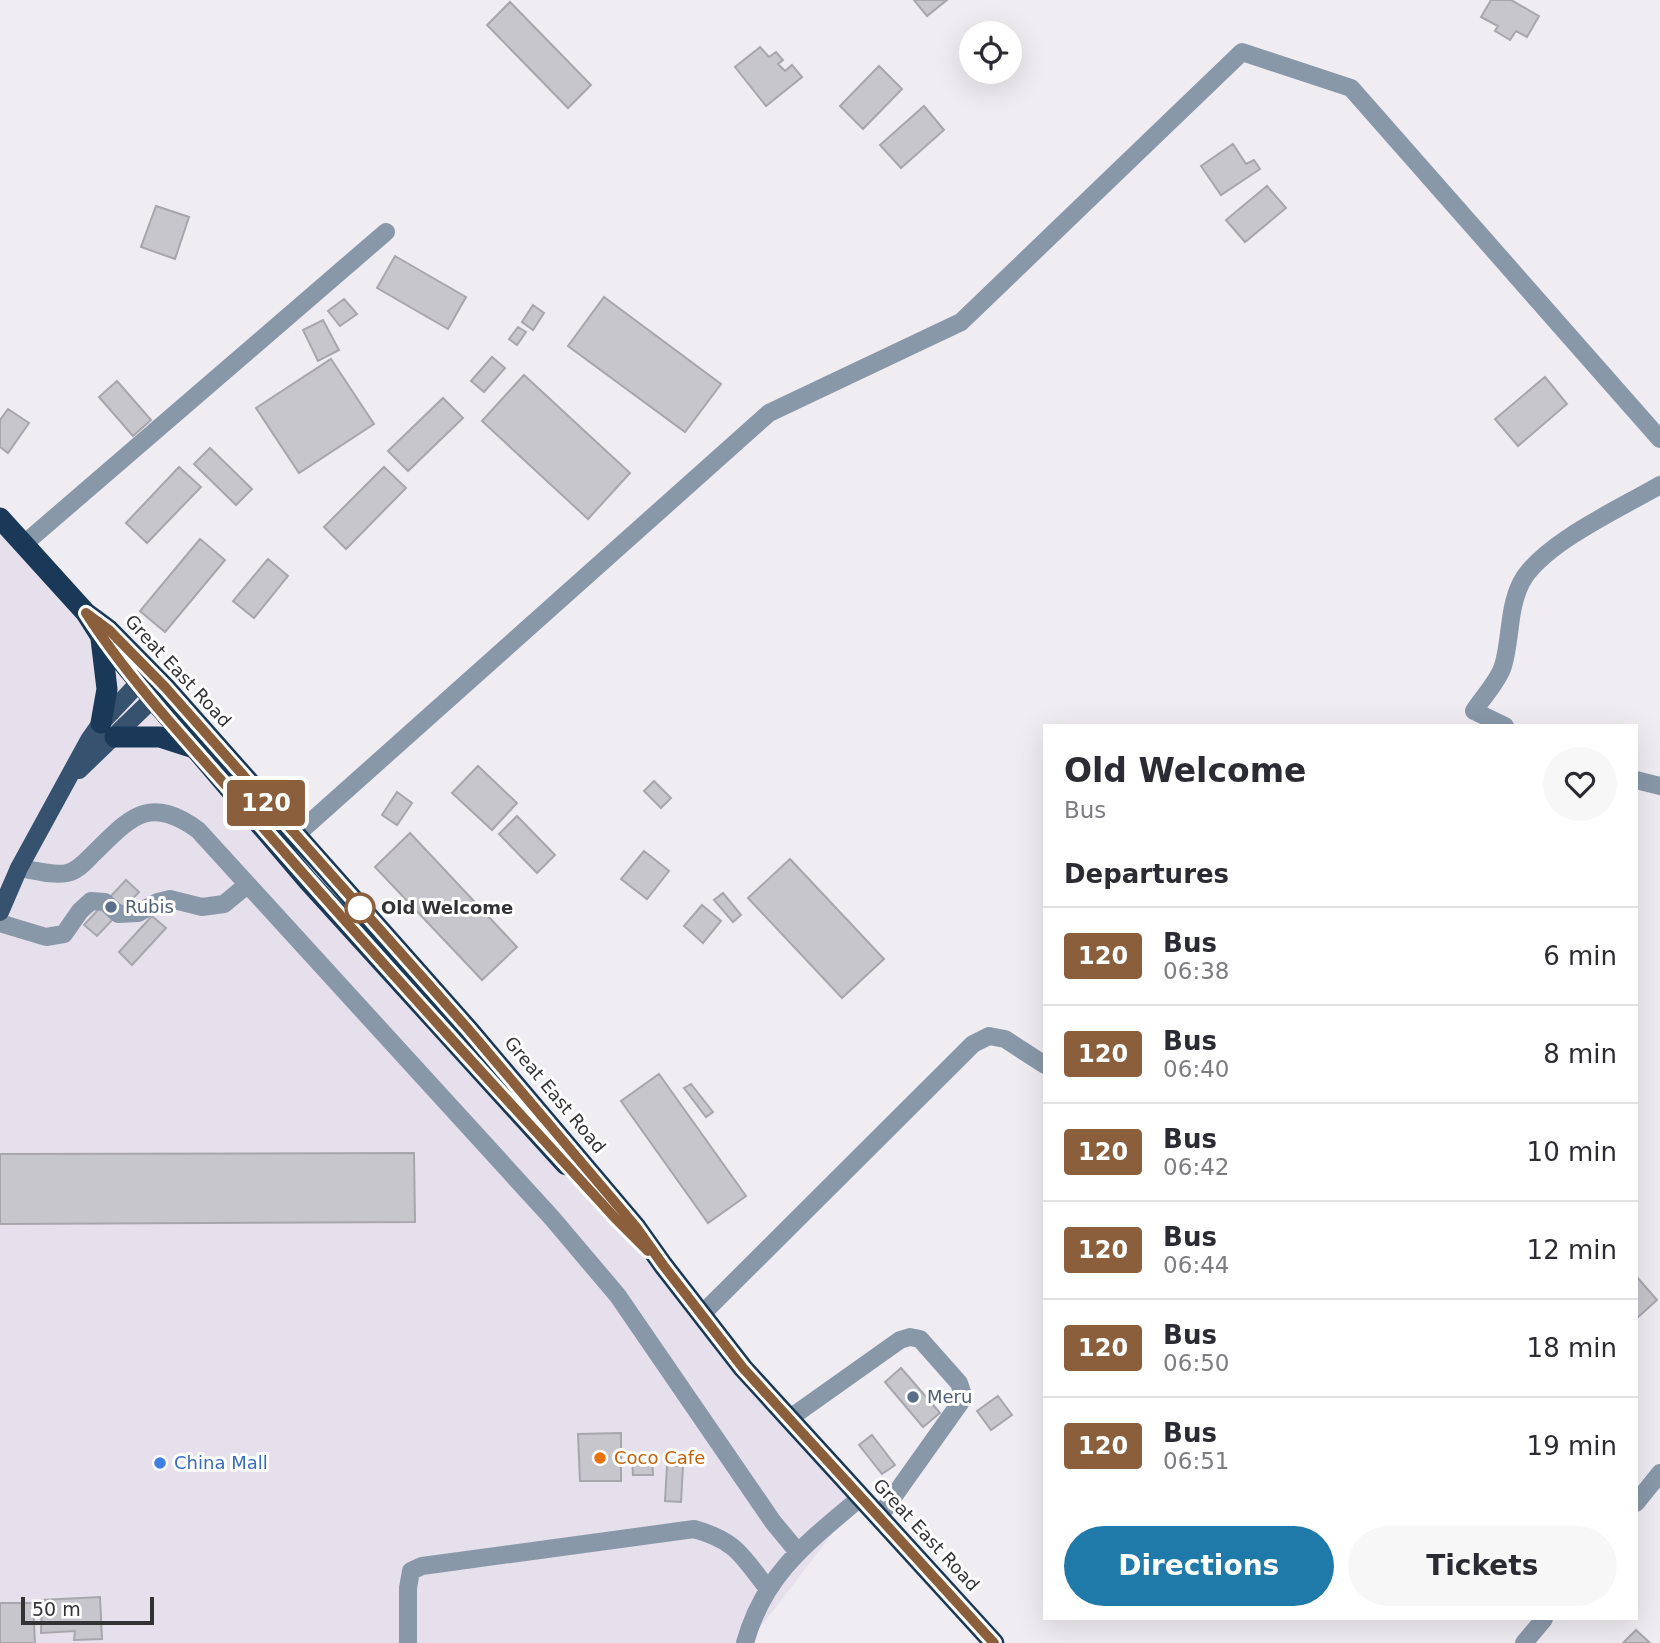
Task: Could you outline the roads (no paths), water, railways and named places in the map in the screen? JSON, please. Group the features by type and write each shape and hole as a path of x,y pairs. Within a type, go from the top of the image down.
{"highway":[{"path":"0,518 86,613"},
{"name":"Great East Road","path":"86,613 109,630 152,685 288,842"},
{"name":"Great East Road","path":"86,613 100,635 152,685 194,748 477,1039 636,1227 743,1368 994,1643"},
{"path":"100,635 107,689 108,730 160,737 194,748"}],"main road":[{"path":"0,912 19,868 71,777 108,730 152,685"}],"street":[{"path":"288,842 769,413 961,322 1242,52 1351,88 1660,439"},
{"path":"24,544 386,232"},
{"path":"1474,711 1503,667 1509,624 1520,584 1531,567 1548,550 1660,485"},
{"path":"1474,711 1484,724"},
{"path":"1474,711 1501,724"},
{"path":"1638,780 1660,786"},
{"path":"19,868 69,873 80,866 124,822 146,812 162,812 180,817 198,830 552,1219 618,1296 765,1510 797,1551"},
{"path":"0,923 46,937 64,934 80,911 91,901 105,902 118,914 138,913 170,899 202,907 224,905 247,885"},
{"path":"702,1314 973,1044 989,1036 1005,1040 1043,1064"},
{"path":"790,1418 900,1340 910,1337 920,1339 959,1383 962,1392 960,1403 879,1517"},
{"path":"1638,1500 1660,1473"},
{"path":"745,1643 752,1619 768,1589 797,1551 860,1498"},
{"path":"408,1643 408,1588 411,1572 422,1566 694,1529 717,1536 735,1547 768,1589"},
{"path":"1524,1643 1543,1620"}],"place":[{"name":"Rubis","path":"111,907"},
{"name":"Old Welcome","path":"360,908"},
{"name":"Meru","path":"913,1397"},
{"name":"Coco Cafe","path":"600,1458"},
{"name":"China Mall","path":"160,1463"}]}
